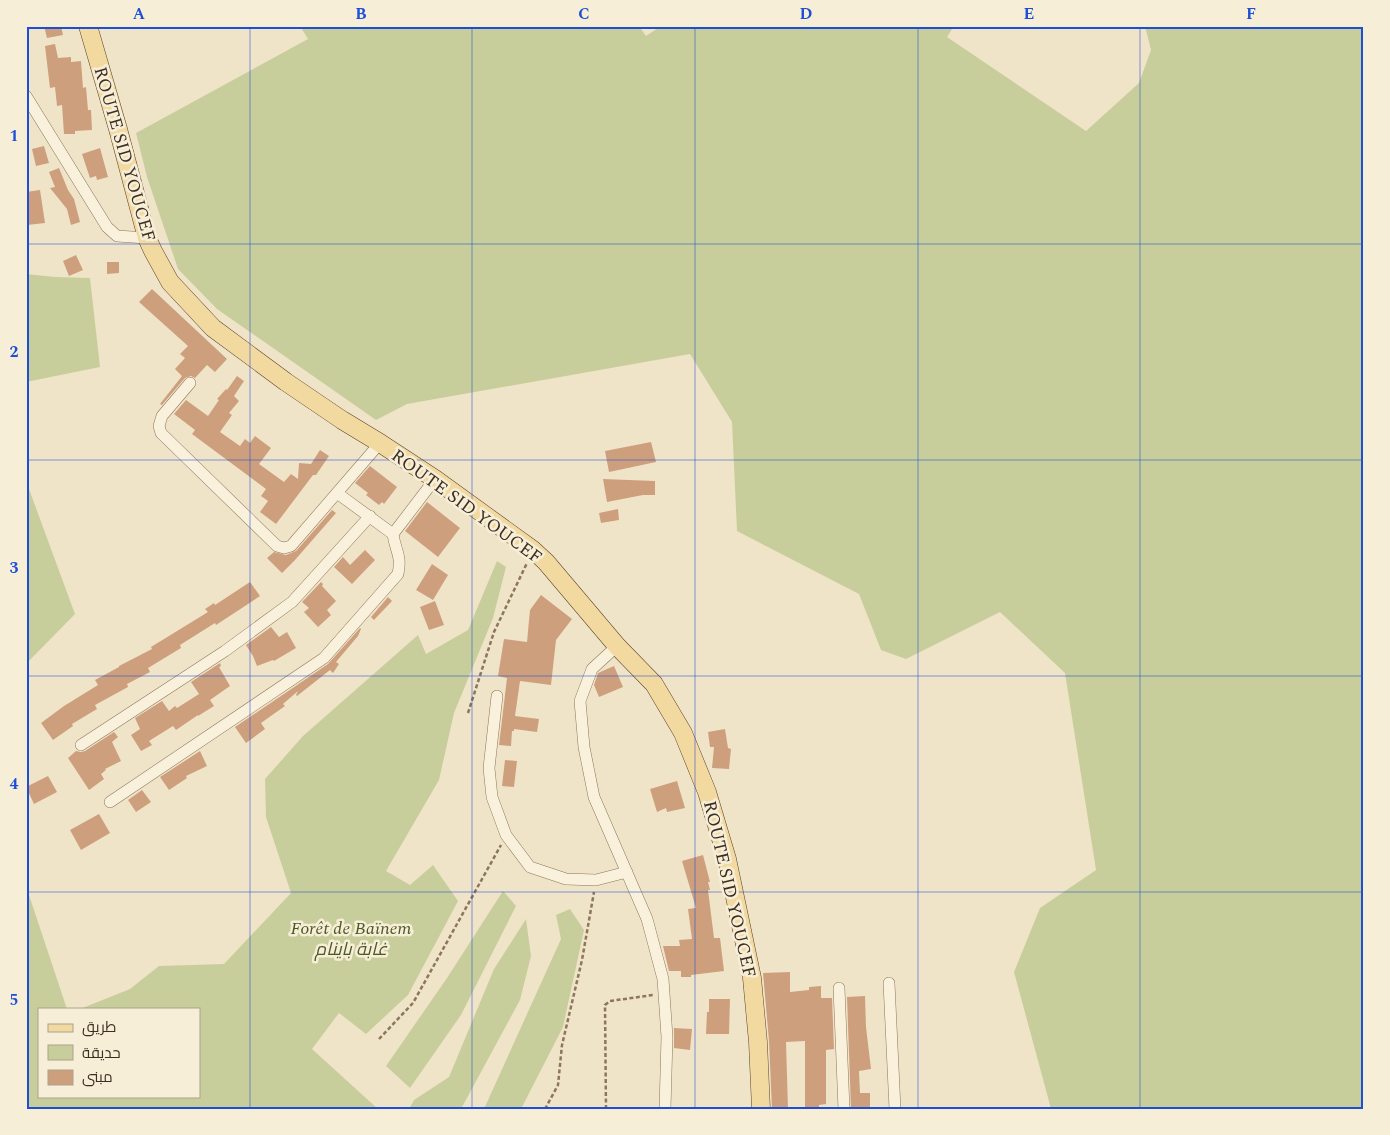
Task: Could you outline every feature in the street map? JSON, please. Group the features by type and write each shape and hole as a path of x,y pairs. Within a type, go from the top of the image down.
{"main road":[{"name":"ROUTE SID YOUCEF","path":"88,26 147,238 170,282 213,328 286,382 435,479 533,550 546,562 617,646 654,684 683,733 707,792 727,859 752,978 758,1042 761,1109"}],"street":[{"path":"26,96 106,226 117,236 147,238"},
{"path":"190,383 162,416 159,426 161,433 277,546 284,548 291,546 380,443"},
{"path":"393,534 435,479"},
{"path":"110,802 324,658 398,574 400,565 399,552 393,534 337,493"},
{"path":"81,744 225,651 292,602 370,516"},
{"path":"617,646 592,669 580,700 584,747 594,797 647,919 663,979 667,1038 665,1109"},
{"path":"497,696 489,768 492,797 506,835 530,867 566,879 596,880 627,872"},
{"path":"889,983 895,1109"},
{"path":"839,988 844,1109"}],"path":[{"path":"468,713 494,632 533,550"},
{"path":"378,1040 413,1003 506,835"},
{"path":"545,1109 558,1085 562,1045 582,960 596,880"},
{"path":"606,1109 605,1005 610,1002 664,993"}],"green space":[{"path":"300,26 639,26 646,36 661,26 954,26 947,37 1086,131 1139,83 1151,50 1145,26 1364,26 1364,1109 1050,1109 1014,972 1040,908 1096,870 1065,673 1000,612 906,659 881,650 859,594 737,531 732,422 690,354 407,404 376,420 217,309 178,269 147,177 136,133 308,39"},
{"path":"26,274 90,278 100,367 26,382"},
{"path":"26,489 29,489 75,614 26,664"},
{"name":"Forêt de Baïnem غابة باينام","path":"497,561 506,567 493,618 454,713 439,780 386,871 410,885 433,865 458,901 408,995 366,1034 339,1013 312,1049 378,1109 26,1109 26,886 67,1008 38,1008 38,1098 200,1098 200,1008 82,1008 130,989 159,966 224,964 291,893 266,817 265,779 303,736 418,635 426,654 468,630"},
{"path":"503,891 516,906 461,1015 410,1088 386,1066 447,978"},
{"path":"570,909 584,930 563,1027 521,1109 484,1109 561,939 556,915"},
{"path":"526,919 531,956 520,1000 461,1109 409,1109 414,1100 449,1077 494,969"}],"building":[{"path":"44,26 61,26 63,35 47,38"},
{"path":"55,44 58,58 71,57 71,62 81,61 83,88 86,87 88,110 91,110 92,130 75,131 75,134 64,134 62,105 57,106 55,87 50,88 45,46"},
{"path":"44,146 49,163 36,166 32,149"},
{"path":"100,148 108,177 97,180 96,176 90,178 82,154"},
{"path":"59,168 74,199 80,222 71,225 67,209 50,188 55,187 49,172"},
{"path":"40,190 45,223 27,225 26,192"},
{"path":"76,255 83,270 69,276 63,261"},
{"path":"107,262 119,262 119,273 107,274"},
{"path":"152,289 227,359 215,372 207,365 195,378 191,376 185,378 162,405 160,404 182,376 175,369 185,358 180,354 188,346 139,302"},
{"path":"237,376 244,381 234,396 239,401 229,413 232,415 220,432 240,446 245,439 250,443 255,436 271,448 259,464 284,482 291,474 298,479 299,463 311,464 320,450 329,456 276,524 260,512 268,501 261,496 266,489 192,434 195,430 174,414 186,400 208,416 219,400 217,399 227,390"},
{"path":"651,442 656,462 609,472 605,451"},
{"path":"370,466 397,487 384,504 382,502 379,505 355,483"},
{"path":"603,479 655,481 655,495 643,495 607,502"},
{"path":"427,502 460,528 438,557 405,531"},
{"path":"618,509 619,520 601,523 599,513"},
{"path":"332,510 336,513 282,573 267,558 274,552 286,555 296,551"},
{"path":"365,550 375,560 352,584 334,567 343,557 350,565"},
{"path":"432,564 448,575 433,600 416,590"},
{"path":"250,582 260,596 216,625 215,623 180,645 181,648 148,668 150,672 127,684 128,687 95,705 97,709 72,724 73,726 53,740 41,723 98,685 95,680 152,649 151,647 208,612 205,609 214,603 215,605"},
{"path":"321,582 322,586 336,601 327,610 331,615 318,627 304,612 309,608 302,602"},
{"path":"541,595 572,619 556,640 551,685 520,681 515,716 539,719 537,732 514,729 512,731 511,746 499,745 507,678 498,676 504,639 527,642 530,610"},
{"path":"388,597 392,601 374,620 371,617"},
{"path":"435,601 444,625 429,630 420,607"},
{"path":"271,627 279,637 287,632 296,648 274,661 257,666 246,645"},
{"path":"360,628 358,636 336,662 339,664 333,673 330,670 297,696 298,691 283,704 285,706 261,723 265,729 246,743 235,727 328,664"},
{"path":"220,663 221,666 219,667 230,686 210,700 214,706 176,730 173,726 149,741 152,745 141,751 131,735 140,729 135,718 162,701 169,711 199,694 191,682"},
{"path":"614,666 623,687 599,697 594,685 598,673"},
{"path":"725,729 728,748 731,749 729,769 712,768 714,747 710,747 708,732"},
{"path":"114,732 118,737 112,742 121,761 105,769 101,774 104,779 89,790 68,758 76,751 85,751"},
{"path":"200,751 207,766 186,776 187,778 169,790 160,777"},
{"path":"505,760 517,761 514,787 502,786"},
{"path":"48,776 57,792 34,804 26,787"},
{"path":"677,781 685,808 667,812 666,808 657,812 650,789"},
{"path":"142,790 151,802 136,812 128,800"},
{"path":"99,814 110,833 81,850 70,830"},
{"path":"703,855 710,882 708,882 710,890 708,890 714,938 720,938 724,971 681,977 681,971 669,971 663,946 680,946 679,940 692,939 688,909 696,908 682,861"},
{"path":"790,972 790,992 809,990 809,987 821,986 821,998 832,998 834,1049 826,1050 826,1104 819,1105 819,1109 805,1109 805,1041 786,1042 788,1109 772,1109 763,973"},
{"path":"865,996 866,1027 871,1069 859,1071 860,1093 870,1093 870,1109 851,1109 847,997"},
{"path":"709,999 730,999 729,1034 706,1034"},
{"path":"674,1028 692,1029 690,1050 674,1048"}]}
